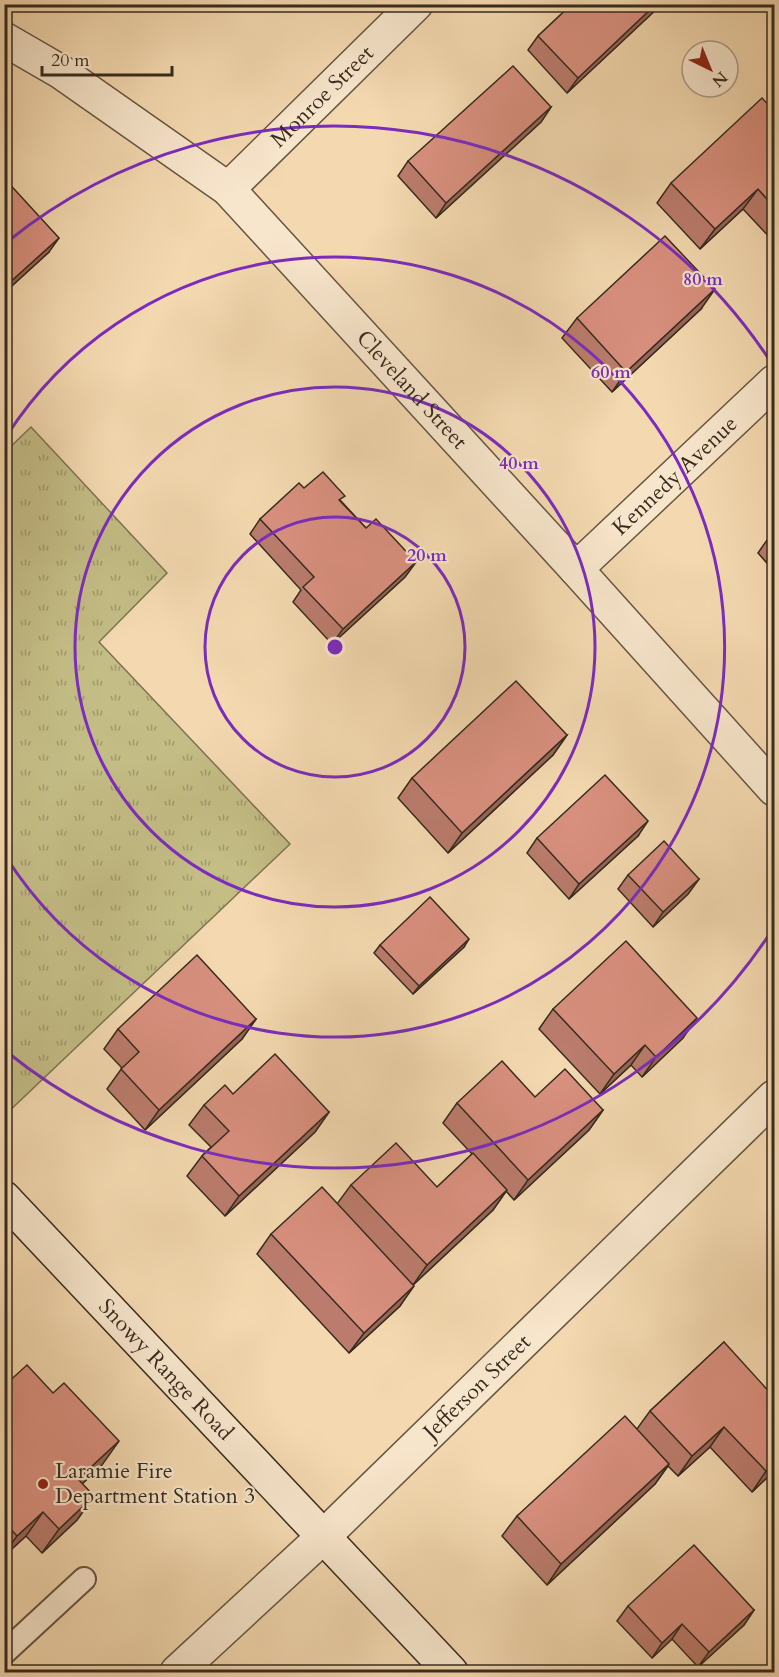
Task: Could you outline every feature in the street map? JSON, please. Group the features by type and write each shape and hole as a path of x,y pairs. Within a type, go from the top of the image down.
{"street":[{"name":"Monroe Street","path":"228,189 416,4"},
{"name":"Cleveland Street","path":"4,39 61,72 228,189 774,789"},
{"name":"Kennedy Avenue","path":"576,569 774,382"},
{"name":"Jefferson Street","path":"177,1672 323,1537 774,1096"},
{"name":"Snowy Range Road","path":"4,1198 451,1672"}],"lane":[{"path":"4,1653 84,1579"}],"green space":[{"path":"31,427 167,573 99,642 290,844 5,1115 4,453"}],"building":[{"path":"572,4 656,4 578,78 538,36"},
{"path":"513,66 551,107 446,203 408,161"},
{"path":"762,98 774,111 774,207 758,189 715,229 671,183"},
{"path":"4,178 59,238 8,284 4,280"},
{"path":"665,236 715,289 626,372 577,318"},
{"path":"323,472 345,496 339,500 366,528 376,519 416,562 343,629 303,587 314,577 260,519 299,483 304,488"},
{"path":"516,681 567,735 462,833 412,778"},
{"path":"605,775 648,821 579,884 537,838"},
{"path":"664,841 699,879 663,912 628,875"},
{"path":"430,897 469,939 419,986 380,945"},
{"path":"626,941 697,1018 656,1057 645,1045 614,1074 553,1009"},
{"path":"197,955 256,1019 159,1110 121,1069 139,1052 118,1029"},
{"path":"275,1054 329,1112 239,1196 202,1156 229,1131 204,1105 225,1085 233,1094"},
{"path":"502,1061 535,1097 565,1069 603,1110 528,1180 457,1103"},
{"path":"396,1143 437,1187 473,1153 507,1190 427,1265 351,1185"},
{"path":"322,1187 414,1286 364,1333 271,1234"},
{"path":"724,1342 774,1397 774,1464 766,1471 724,1427 692,1456 650,1411"},
{"name":"Laramie Fire Department Station 3","path":"27,1365 53,1393 64,1383 119,1441 78,1479 94,1496 59,1529 43,1512 17,1536 6,1524 4,1525 4,1386"},
{"path":"625,1416 669,1464 561,1564 517,1516"},
{"path":"694,1545 754,1610 709,1652 682,1624 662,1643 628,1606"}],"place":[{"name":"Laramie Fire Department Station 3","path":"43,1484"}]}
